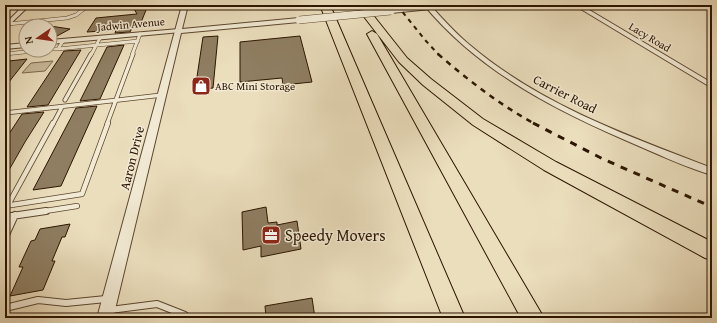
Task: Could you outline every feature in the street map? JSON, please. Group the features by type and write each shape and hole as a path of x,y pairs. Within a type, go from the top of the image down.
{"highway":[{"path":"359,5 403,60 427,82 478,122 550,166 712,252"},
{"path":"359,5 369,30 533,318"},
{"path":"326,7 454,318"}],"street":[{"path":"7,25 27,5"},
{"name":"Aaron Drive","path":"106,314 185,5"},
{"name":"Lacy Road","path":"577,5 712,86"},
{"name":"Jadwin Avenue","path":"58,41 299,20 428,6"},
{"name":"Carrier Road","path":"428,6 454,35 473,52 496,69 531,91 608,130 712,172"},
{"path":"5,47 18,46"}],"lane":[{"path":"7,25 67,18 76,15 89,5"},
{"path":"7,205 82,194 140,34"},
{"path":"65,100 100,38"},
{"path":"58,49 63,41"},
{"path":"58,49 138,41"},
{"path":"5,54 13,46"},
{"path":"5,54 18,53"},
{"path":"5,113 162,95"},
{"path":"7,205 62,107"},
{"path":"5,217 77,206"},
{"path":"5,238 15,216"},
{"path":"5,308 38,300 66,303 110,299"},
{"path":"106,314 157,304 185,316 185,318"}],"shaded area":[{"path":"53,61 45,71 22,73 31,63"}],"building":[{"path":"148,5 140,25 132,28 130,32 115,33 116,30 87,32 96,18 137,14 133,7"},
{"path":"58,27 70,29 58,35"},
{"path":"218,36 213,88 195,90 203,37"},
{"path":"300,36 312,82 283,85 282,78 240,82 240,42"},
{"path":"124,45 100,99 80,101 107,47"},
{"path":"81,50 48,105 27,107 64,51"},
{"path":"27,59 5,87 5,65 9,61"},
{"path":"97,106 61,186 33,190 76,108"},
{"path":"44,112 5,177 5,140 22,114"},
{"name":"Speedy Movers","path":"266,207 268,223 277,222 277,225 297,221 301,249 261,257 261,246 243,250 242,212"},
{"path":"70,224 65,237 62,237 52,261 55,261 43,290 10,296 23,267 19,267 31,241 35,240 40,229"},
{"path":"312,298 315,318 266,318 265,306"}],"railway":[{"path":"397,5 438,54"},
{"path":"438,54 485,92 509,109 535,124"},
{"path":"533,123 603,159 712,207"}],"place":[{"name":"ABC Mini Storage","path":"201,86"},
{"name":"Speedy Movers","path":"271,235"}]}
